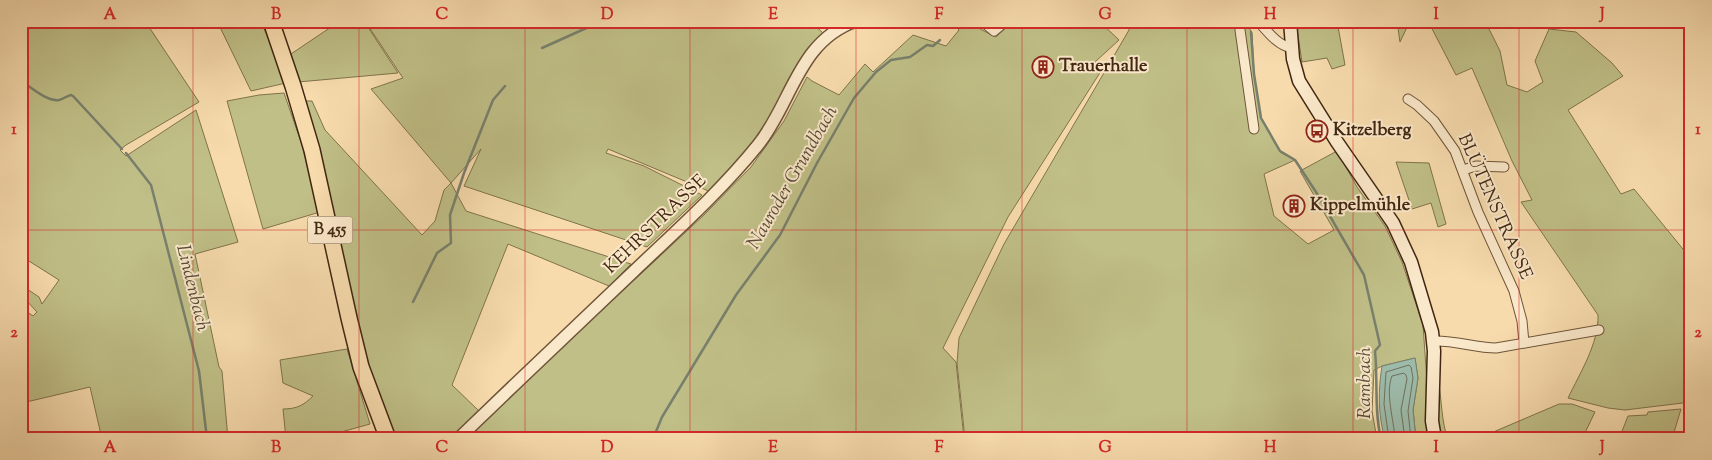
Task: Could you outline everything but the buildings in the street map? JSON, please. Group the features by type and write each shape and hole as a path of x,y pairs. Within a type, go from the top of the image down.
{"main road":[{"name":"B 455","path":"271,21 312,150 349,318 362,367 388,439"},
{"path":"1290,21 1294,66 1299,81 1337,142 1399,234 1417,282 1434,341 1432,421 1436,439"}],"street":[{"name":"KEHRSTRASSE","path":"458,439 712,198 761,141 774,122 805,60 825,39 842,26 856,21"},
{"path":"890,21 901,21"},
{"path":"982,21 994,31 1006,21"},
{"path":"1240,21 1247,91 1254,129"},
{"path":"1258,21 1285,47 1292,48"},
{"name":"BLÜTENSTRASSE","path":"1408,99 1426,112 1442,130 1455,151 1478,212 1514,291 1522,321 1524,343"},
{"path":"1462,170 1476,166 1504,167"},
{"path":"1434,341 1450,341 1486,348 1599,330"}],"shaded area":[{"path":"21,21 145,21 199,102 120,150 126,156 196,110 238,242 195,254 219,367 222,371 228,439 102,439 90,387 22,403 21,407 21,308 33,316 37,312 21,297 21,285 39,297 42,304 59,280 21,256"},
{"path":"217,21 261,21 286,83 251,91"},
{"path":"340,21 364,21 398,73 298,82 288,56"},
{"path":"365,21 810,21 823,33 801,58 783,93 755,138 711,192 608,149 606,153 644,166 702,195 647,247 464,186 481,149 451,183 371,89 403,78"},
{"path":"959,21 972,21 980,29 996,37 1013,21 1099,21 1119,40 1095,62 1103,68 1008,217 943,348 956,362 964,439 464,439 704,215 751,167 784,121 807,77 839,95 865,64 873,72 913,35 946,46 959,30 955,26"},
{"path":"1130,21 1245,21 1252,33 1254,74 1261,118 1280,152 1295,160 1264,174 1274,216 1308,244 1334,230 1300,171 1337,151 1357,187 1385,226 1402,262 1423,325 1431,439 1416,439 1413,410 1418,378 1415,358 1382,366 1374,370 1372,411 1377,439 965,439 957,363 959,338 1004,244 1129,30"},
{"path":"1306,21 1337,21 1345,65 1332,69 1327,58 1302,62 1296,23"},
{"path":"1397,21 1410,21 1400,42"},
{"path":"1428,21 1485,21 1500,51 1507,85 1527,92 1543,82 1535,61 1549,29 1576,32 1612,63 1623,76 1568,110 1621,194 1634,189 1691,259 1691,339 1688,340 1691,345 1691,402 1625,410 1608,408 1568,398 1592,347 1598,315 1521,202 1532,200 1512,161 1472,68 1456,75"},
{"path":"284,93 301,142 320,212 263,229 227,101"},
{"path":"305,101 312,101 325,130 422,235 435,221 444,190 451,183 466,211 631,264 609,286 508,244 452,385 479,411 450,439 394,439 367,364 315,135"},
{"path":"1396,162 1429,163 1446,224 1438,227 1431,203 1412,209"},
{"path":"347,349 370,424 316,439 286,439 283,409 300,406 313,396 283,383 280,360"},
{"path":"1438,380 1444,425 1448,439 1441,439 1438,429"},
{"path":"1559,404 1572,404 1595,412 1582,439 1477,439"},
{"path":"1681,409 1672,439 1619,439 1628,416"}],"water":[{"path":"1415,358 1418,378 1413,410 1416,439 1385,439 1379,403 1382,366"}],"waterway":[{"path":"542,48 602,21"},
{"path":"954,26 958,21"},
{"name":"Rambach","path":"1251,32 1254,74 1261,118 1280,151 1295,160 1316,192 1364,275 1380,345 1375,351 1377,406 1381,439"},
{"name":"Nauroder Grundbach","path":"653,439 662,417 736,295 780,235 817,163 854,98 876,72 891,60 910,57 927,45 933,46 940,40"},
{"name":"Lindenbach","path":"21,81 49,99 59,100 71,95 73,96 122,149"},
{"path":"413,302 437,253 451,243 450,215 464,173 493,100 505,86"},
{"name":"Lindenbach","path":"126,153 151,185 199,371 207,439"}],"place":[{"name":"Trauerhalle","path":"1043,67"},
{"name":"Kitzelberg","path":"1317,131"},
{"name":"Kippelmühle","path":"1294,206"}]}
